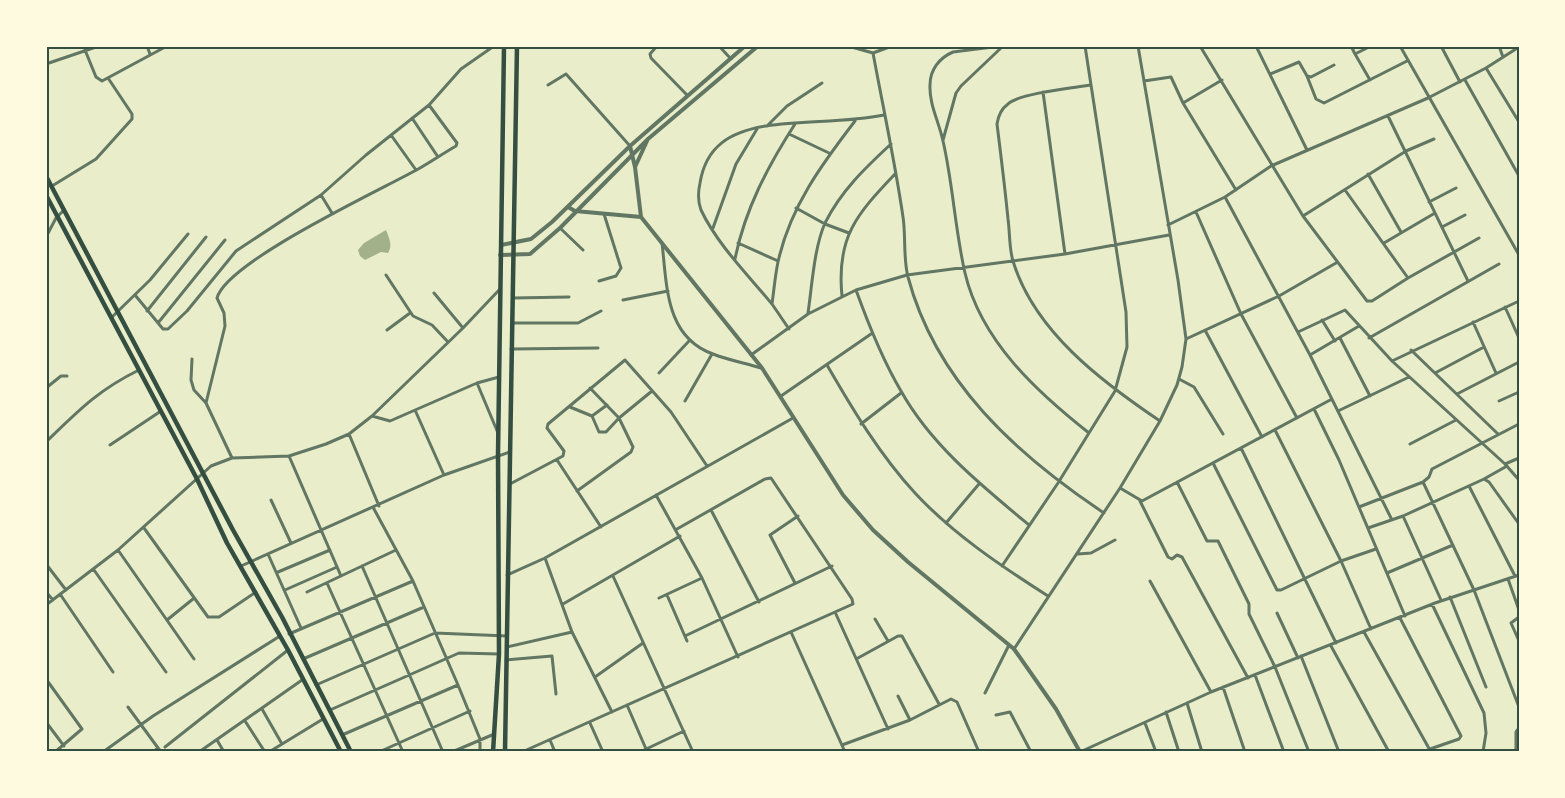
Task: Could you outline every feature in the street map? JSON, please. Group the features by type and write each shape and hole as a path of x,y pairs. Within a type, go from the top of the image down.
{"main road":[{"path":"493,752 492,735 499,636 498,454 504,46"},
{"path":"504,752 517,46"},
{"path":"504,106 516,107"},
{"path":"46,176 351,752"},
{"path":"46,195 48,202 58,215 197,478 241,566 288,650 341,752"}],"street":[{"path":"46,64 99,46"},
{"path":"147,46 150,54"},
{"path":"86,50 98,79 102,81 167,46"},
{"path":"135,295 163,329 168,329 187,311 236,251 321,195 429,105 453,76 494,46"},
{"path":"657,46 650,54 651,58 687,95"},
{"path":"720,46 731,59"},
{"path":"501,245 514,244 531,239 568,207 630,146 745,46"},
{"path":"500,255 530,254 560,228 648,139 758,46"},
{"path":"848,46 873,53 892,46"},
{"path":"943,140 956,93 1002,46"},
{"path":"1002,46 953,52 946,55 933,70 930,84 931,99 943,140 970,293 977,309 1025,377 1053,405 1089,433"},
{"path":"1002,566 1058,483 1115,391 1124,361 1127,333 1085,46"},
{"path":"1014,649 1120,488 1160,421 1179,379 1186,339 1178,280 1138,46"},
{"path":"1200,46 1302,216 1336,263 1369,301 1479,238"},
{"path":"1256,46 1306,150"},
{"path":"1351,46 1370,80"},
{"path":"1354,54 1371,46"},
{"path":"1400,46 1519,255"},
{"path":"1441,46 1460,82"},
{"path":"1499,46 1503,57"},
{"path":"1168,225 1225,197 1271,166 1428,98 1486,68 1519,47"},
{"path":"873,53 903,218 907,275 920,316 935,349 959,384 997,428 1058,483 1104,513"},
{"path":"1270,74 1299,62 1316,99 1324,103 1407,61"},
{"path":"1307,76 1311,77 1334,65"},
{"path":"1486,68 1519,122"},
{"path":"548,85 566,74 630,146 635,167 641,217 762,368 843,495 873,530 908,562 1014,649 1056,710 1080,752 1223,687 1330,646 1441,600 1517,576 1469,486"},
{"path":"1144,81 1171,77 1183,103 1236,190"},
{"path":"52,186 96,159 132,119 132,114 108,78"},
{"path":"1183,103 1222,80"},
{"path":"1464,80 1519,176"},
{"path":"767,126 788,106 822,83"},
{"path":"1091,85 1043,92 1008,103 998,116 997,124 1013,260 1024,290 1035,309 1072,350 1115,391 1160,421"},
{"path":"1043,92 1065,254"},
{"path":"206,403 224,335 224,313 218,298 221,290 272,250 332,213 416,170 457,144 429,105"},
{"path":"788,328 772,304 713,229 700,208 702,171 713,150 724,140 757,128 855,121 884,115"},
{"path":"1388,116 1468,281"},
{"path":"412,118 438,157"},
{"path":"772,304 778,262 796,208 829,154 855,121"},
{"path":"735,259 738,243 757,189 775,154 796,124"},
{"path":"713,229 736,164 757,128"},
{"path":"789,134 829,154"},
{"path":"391,135 416,170"},
{"path":"635,167 648,139"},
{"path":"1302,216 1406,151 1434,139"},
{"path":"808,314 820,241 825,224 858,173 891,144"},
{"path":"842,296 840,274 842,252 849,233 865,207 896,174"},
{"path":"1368,174 1401,232"},
{"path":"1430,202 1456,188"},
{"path":"1345,190 1408,278"},
{"path":"321,195 332,213"},
{"path":"1225,197 1280,296 1392,520"},
{"path":"568,207 575,211 641,217"},
{"path":"796,208 825,224 849,233"},
{"path":"46,237 58,215 64,210"},
{"path":"1196,212 1241,314 1297,418"},
{"path":"1384,243 1435,213"},
{"path":"599,281 616,276 621,268 604,214"},
{"path":"1442,227 1465,215"},
{"path":"560,228 583,250"},
{"path":"112,317 135,295 188,234"},
{"path":"752,355 808,314 842,296 907,275 1065,254 1169,235"},
{"path":"147,311 206,237"},
{"path":"158,323 225,240"},
{"path":"661,241 672,315 690,341 712,354 762,368"},
{"path":"738,243 778,262"},
{"path":"1186,339 1206,332 1280,296 1336,263"},
{"path":"1369,338 1499,264"},
{"path":"386,275 410,313 416,319 432,325 448,342"},
{"path":"46,605 94,570 144,528 197,478 220,462 232,458 289,456 349,434 372,416 463,328 500,289"},
{"path":"856,290 871,334 902,393 930,432 979,484 1029,525"},
{"path":"623,300 668,291"},
{"path":"434,293 463,328"},
{"path":"512,298 569,297"},
{"path":"1392,361 1411,350 1519,301"},
{"path":"1505,307 1519,338"},
{"path":"1298,332 1343,309 1392,361 1506,465 1519,480"},
{"path":"512,323 578,323 601,311"},
{"path":"388,330 410,313"},
{"path":"1322,320 1335,341"},
{"path":"1473,322 1496,373"},
{"path":"1310,355 1359,326"},
{"path":"1206,332 1262,437"},
{"path":"781,396 871,334"},
{"path":"1340,338 1370,396"},
{"path":"659,373 690,341"},
{"path":"1435,373 1484,346"},
{"path":"511,349 598,348"},
{"path":"1411,350 1498,434"},
{"path":"685,401 712,354"},
{"path":"192,359 191,380 194,390 206,403 232,458"},
{"path":"509,484 563,456 564,451 548,432 547,426 625,360 671,412 707,466"},
{"path":"1457,394 1519,362"},
{"path":"827,365 861,424 915,493 946,523 1002,566 1048,596"},
{"path":"46,442 95,395 109,385 139,370"},
{"path":"46,388 61,376 67,376"},
{"path":"372,416 390,421 476,383 499,377"},
{"path":"1338,411 1409,377"},
{"path":"1179,379 1194,387 1223,434"},
{"path":"476,383 499,435"},
{"path":"577,492 633,449 619,418 590,388"},
{"path":"570,407 592,416 596,428 602,433 652,390"},
{"path":"1499,401 1519,392"},
{"path":"861,424 902,393"},
{"path":"1140,501 1332,399"},
{"path":"592,416 607,405"},
{"path":"1314,409 1359,507 1404,616"},
{"path":"414,410 444,475"},
{"path":"110,445 161,411"},
{"path":"507,575 545,558 793,418"},
{"path":"1410,444 1456,420"},
{"path":"1359,507 1423,482 1429,477 1432,469 1519,424"},
{"path":"1276,430 1341,561 1371,629"},
{"path":"349,434 379,506"},
{"path":"1241,448 1306,577 1336,643"},
{"path":"241,566 252,563 322,529 374,509 444,475 498,454 510,452"},
{"path":"289,456 341,576"},
{"path":"1368,528 1433,503 1484,479 1519,458"},
{"path":"557,460 601,527"},
{"path":"1213,463 1277,590 1281,590 1341,561 1376,548"},
{"path":"522,752 851,606 852,599 832,566 773,480 768,478 677,529"},
{"path":"1484,479 1489,482 1519,524"},
{"path":"1177,482 1207,541 1218,541 1249,604 1249,614 1275,667 1309,752"},
{"path":"1423,482 1474,590 1517,697 1519,707"},
{"path":"946,523 979,484"},
{"path":"1120,488 1140,501 1168,557 1172,559 1178,555 1182,556 1248,678"},
{"path":"656,495 677,529 723,619 738,657"},
{"path":"271,500 291,543"},
{"path":"374,509 413,581 446,660 470,711 480,739 480,752"},
{"path":"711,510 760,602"},
{"path":"795,583 770,535 798,516"},
{"path":"1403,516 1420,559 1441,600"},
{"path":"144,528 193,600 203,613 212,619 256,592"},
{"path":"563,604 680,536"},
{"path":"1078,554 1091,553 1115,540"},
{"path":"1387,573 1453,544"},
{"path":"118,550 194,659"},
{"path":"278,572 330,550"},
{"path":"307,592 396,550"},
{"path":"268,554 278,572 301,628"},
{"path":"545,558 572,632 612,712"},
{"path":"46,564 66,590"},
{"path":"362,566 443,752"},
{"path":"685,636 760,602 832,566"},
{"path":"286,590 337,567"},
{"path":"94,570 166,672"},
{"path":"613,576 693,752"},
{"path":"659,598 702,578"},
{"path":"1508,578 1519,610"},
{"path":"289,634 341,610 413,581"},
{"path":"1150,581 1211,692"},
{"path":"327,583 341,610 374,690 403,752"},
{"path":"46,592 53,600"},
{"path":"60,594 113,672"},
{"path":"667,595 687,641"},
{"path":"1450,598 1486,687"},
{"path":"167,620 193,600"},
{"path":"1432,604 1484,713 1486,734 1483,752"},
{"path":"302,659 424,607"},
{"path":"835,612 858,658 888,729"},
{"path":"1277,613 1299,657 1339,752"},
{"path":"1519,617 1511,623 1519,641"},
{"path":"876,618 888,641"},
{"path":"1364,632 1431,751 1459,740 1461,736 1400,618"},
{"path":"791,631 845,752"},
{"path":"507,647 572,632"},
{"path":"316,685 435,633 507,636"},
{"path":"103,752 140,724 280,636"},
{"path":"858,658 898,636 904,638 940,704"},
{"path":"595,677 643,643"},
{"path":"985,693 1009,645"},
{"path":"1330,646 1389,752"},
{"path":"165,747 288,650"},
{"path":"330,710 463,652 498,654"},
{"path":"506,660 552,656 556,694"},
{"path":"1256,675 1284,752"},
{"path":"46,679 82,729 55,752"},
{"path":"199,752 302,680"},
{"path":"342,735 458,685"},
{"path":"1223,687 1245,752"},
{"path":"898,696 910,720"},
{"path":"842,745 910,720 951,699 957,702 979,752"},
{"path":"1187,702 1202,752"},
{"path":"627,705 646,749"},
{"path":"128,707 160,750 154,752"},
{"path":"262,709 282,744"},
{"path":"378,752 470,711"},
{"path":"996,715 1010,712 1031,752"},
{"path":"1166,712 1179,752"},
{"path":"269,752 323,719"},
{"path":"245,721 265,752"},
{"path":"590,723 603,752"},
{"path":"1145,723 1156,752"},
{"path":"47,724 64,746"},
{"path":"1516,752 1516,732 1519,728"},
{"path":"640,752 684,731"},
{"path":"452,752 492,735"},
{"path":"217,740 224,752"},
{"path":"550,740 556,752"}],"shaded area":[{"path":"386,230 390,244 388,253 381,252 365,260 360,256 358,250 364,243"}]}
